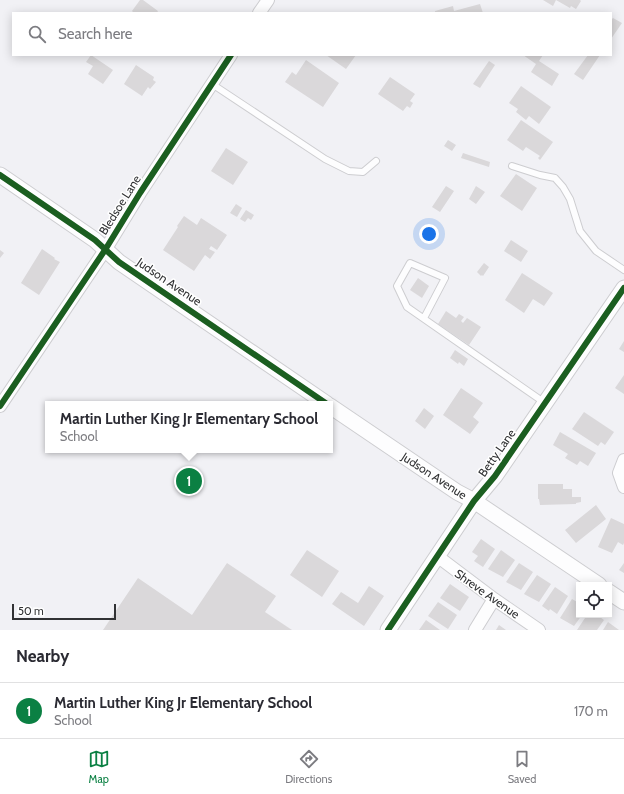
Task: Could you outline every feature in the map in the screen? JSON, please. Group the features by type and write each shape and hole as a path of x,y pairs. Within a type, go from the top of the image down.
{"street":[{"path":"261,12 268,0"},
{"name":"Bledsoe Lane","path":"1,402 105,250 140,193 231,56"},
{"name":"Judson Avenue","path":"0,175 95,240 119,262 323,401"},
{"name":"Betty Lane","path":"388,630 474,502 495,476 624,288"},
{"name":"Judson Avenue","path":"333,408 456,492 474,502 594,582"},
{"path":"624,460 619,473 624,487"},
{"name":"Shreve Avenue","path":"437,556 494,599 539,630"},
{"path":"612,594 624,602"},
{"path":"475,630 494,599"}],"lane":[{"path":"212,84 325,159 349,170 363,172 376,161"},
{"path":"512,166 555,178 563,187 570,199 580,231 596,251 624,270"},
{"path":"424,318 445,278 410,263 397,286 407,307 545,403"}],"building":[{"path":"140,0 143,0 158,11 133,12 132,11"},
{"path":"543,0 556,0 553,6"},
{"path":"556,0 581,1 576,9 571,6 570,8"},
{"path":"480,4 483,12 435,12 453,6 454,11"},
{"path":"613,18 622,23 612,38"},
{"path":"90,56 92,56 113,70 103,84 88,74 93,66 86,62"},
{"path":"327,56 355,56 346,69"},
{"path":"524,56 542,56 539,61 559,74 552,86 531,72 536,64"},
{"path":"587,56 599,56 583,80 574,74"},
{"path":"306,60 339,83 323,107 285,82 292,72 296,75"},
{"path":"489,61 495,65 480,88 473,84"},
{"path":"136,65 154,77 153,80 156,82 150,89 148,87 142,96 124,84"},
{"path":"390,77 415,94 410,101 413,103 410,108 407,106 403,111 378,94"},
{"path":"521,86 551,107 539,124 529,116 526,120 516,112 518,109 509,103"},
{"path":"521,120 553,142 540,160 538,158 540,156 526,147 523,151 507,140"},
{"path":"448,140 456,145 452,151 444,146"},
{"path":"226,148 248,162 233,185 211,171"},
{"path":"463,153 490,162 489,167 461,158"},
{"path":"516,174 537,188 522,211 500,196"},
{"path":"446,186 454,191 440,212 432,207"},
{"path":"476,186 485,192 476,204 469,199"},
{"path":"236,204 242,208 237,217 230,213"},
{"path":"246,210 254,215 251,220 248,218 245,222 240,219"},
{"path":"184,216 197,225 201,218 227,235 217,250 211,246 209,249 215,252 210,259 205,255 194,271 163,250"},
{"path":"511,240 528,251 521,262 504,251"},
{"path":"42,249 60,262 39,295 21,283"},
{"path":"0,250 4,253 0,258"},
{"path":"484,263 489,267 483,276 481,276 477,272"},
{"path":"522,273 553,293 544,306 533,299 524,313 505,300"},
{"path":"418,278 429,286 422,298 410,290"},
{"path":"446,311 456,318 459,314 464,317 461,321 463,323 467,318 481,327 469,345 438,324"},
{"path":"624,341 624,352 619,349"},
{"path":"455,350 468,359 464,366 459,362 458,364 450,358"},
{"path":"624,375 624,394 615,388"},
{"path":"461,388 483,403 473,417 479,422 470,434 443,415"},
{"path":"424,408 434,416 425,429 415,421"},
{"path":"584,412 614,432 605,445 601,442 598,446 572,429"},
{"path":"560,432 596,453 588,466 580,461 577,465 565,458 568,454 553,445"},
{"path":"538,484 563,484 563,489 572,489 572,497 581,497 581,502 576,504 540,505 538,499"},
{"path":"596,505 606,519 576,543 565,530"},
{"path":"611,518 624,524 624,543 623,545 618,542 612,553 598,547"},
{"path":"481,539 495,549 483,567 474,561 478,556 472,552"},
{"path":"307,550 339,571 322,597 290,575"},
{"path":"501,550 515,560 503,577 488,569"},
{"path":"227,563 276,596 265,612 292,630 103,630 138,578 192,615"},
{"path":"519,563 533,572 521,590 506,582"},
{"path":"624,563 624,573 619,570"},
{"path":"537,575 551,584 539,602 524,594"},
{"path":"450,584 469,597 460,611 440,598"},
{"path":"369,586 384,596 364,626 332,604 341,592 358,603"},
{"path":"555,587 568,596 557,614 542,606"},
{"path":"572,599 576,601 576,618 580,618 574,626 560,618"},
{"path":"438,602 457,615 448,629 428,616"},
{"path":"585,618 601,618 604,620 597,630 577,630"},
{"path":"426,620 440,630 419,630"},
{"path":"608,622 619,630 603,630"},
{"path":"499,625 506,630 496,630"}],"cycle path":[{"path":"0,406 105,250 140,193 230,56"},
{"path":"0,175 95,240 119,262 323,401"},
{"path":"388,630 474,501 495,476 624,288"}],"place":[{"name":"Martin Luther King Jr Elementary School","path":"189,481"}]}
